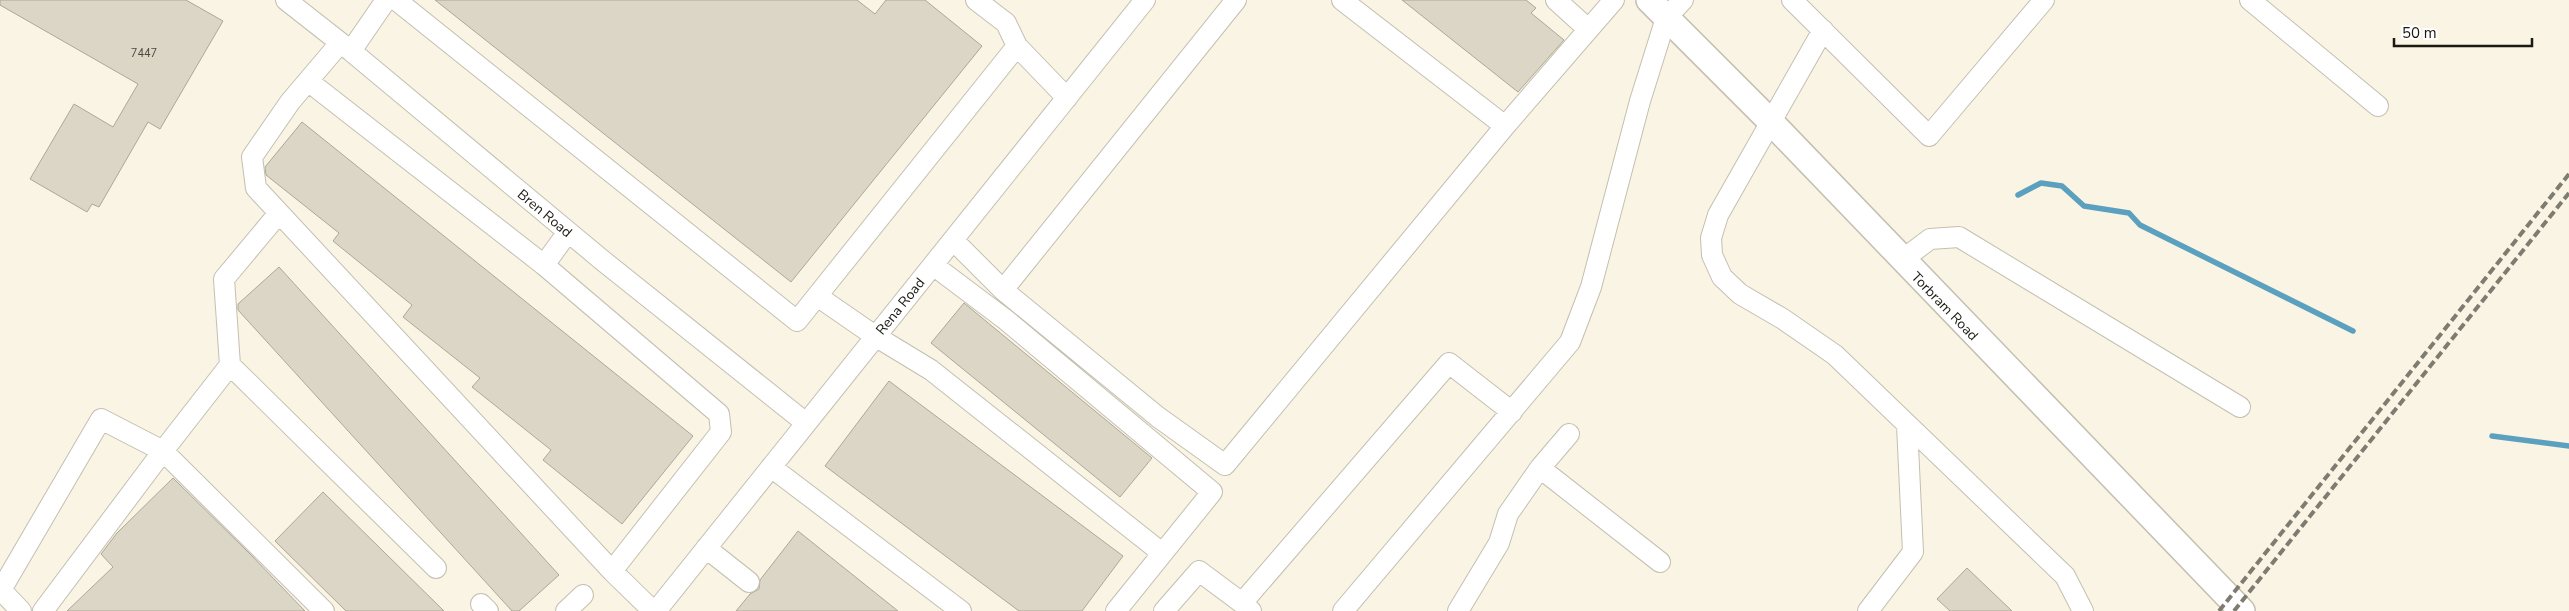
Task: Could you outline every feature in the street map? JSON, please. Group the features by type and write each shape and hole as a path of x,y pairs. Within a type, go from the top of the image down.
{"main road":[{"name":"Torbram Road","path":"1649,0 1674,9 1770,121 2242,611"}],"street":[{"name":"Bren Road","path":"286,0 346,47 568,232 806,423"},
{"path":"386,0 346,47 308,81 252,157 256,188 612,572 654,611"},
{"path":"396,0 797,320 1017,46"},
{"path":"976,0 1006,23 1017,46 1067,98"},
{"name":"Rena Road","path":"654,611 1145,0"},
{"path":"1003,290 1236,0"},
{"path":"1342,0 1505,126"},
{"path":"1556,0 1588,29"},
{"path":"953,240 1003,290 1158,417 1225,466 1505,126 1614,0"},
{"path":"1792,0 1929,136 2044,0"},
{"path":"2250,0 2378,106"},
{"path":"1343,611 1570,342 1583,312 1612,212 1640,100 1674,9"},
{"path":"1823,30 1718,216 1711,238 1712,255 1722,277 1740,294 1783,319 1835,355 2065,576 2083,611"},
{"path":"308,81 544,265 719,414 722,432 612,572"},
{"path":"279,213 224,279 230,365 436,568"},
{"path":"544,265 568,232"},
{"path":"1902,260 1930,239 1959,237 2240,407"},
{"path":"933,265 1006,320 1212,492 1116,611"},
{"path":"817,296 931,370 1162,553"},
{"path":"1164,611 1199,571 1246,607 1449,363 1512,412"},
{"path":"43,611 230,365"},
{"path":"21,611 1,590 101,419 163,451 324,611"},
{"path":"1868,611 1913,552 1907,425"},
{"path":"1458,611 1499,543 1508,514 1540,468 1569,434"},
{"path":"771,467 961,611"},
{"path":"1540,468 1660,562"},
{"path":"706,548 749,582"},
{"path":"566,611 583,595"}],"building":[{"path":"0,0 186,0 223,21 160,129 148,122 99,207 92,204 87,212 30,179 74,104 113,127 138,84 0,5"},
{"path":"435,0 857,0 875,14 886,0 925,0 982,46 791,282"},
{"path":"1402,0 1526,0 1536,8 1531,13 1564,40 1518,92"},
{"path":"302,122 693,436 622,524 543,460 551,450 472,387 480,378 403,317 412,305 333,241 339,233 266,175 265,167"},
{"path":"279,267 559,575 519,611 512,611 238,310 238,304"},
{"path":"964,303 1152,458 1120,497 931,343"},
{"path":"889,381 1123,556 1082,611 1019,611 825,466"},
{"path":"173,478 305,611 67,611 113,567 101,554 117,533"},
{"path":"323,492 444,611 346,611 275,541"},
{"path":"798,531 898,611 736,611 750,594 759,589 760,580"},
{"path":"1967,568 2012,611 1950,611 1937,599"}],"waterway":[{"path":"2018,195 2041,183 2062,186 2084,206 2129,213 2140,225 2353,331"},
{"path":"2492,436 2569,446"}],"railway":[{"path":"2219,611 2569,174"},
{"path":"2234,611 2569,193"}]}
